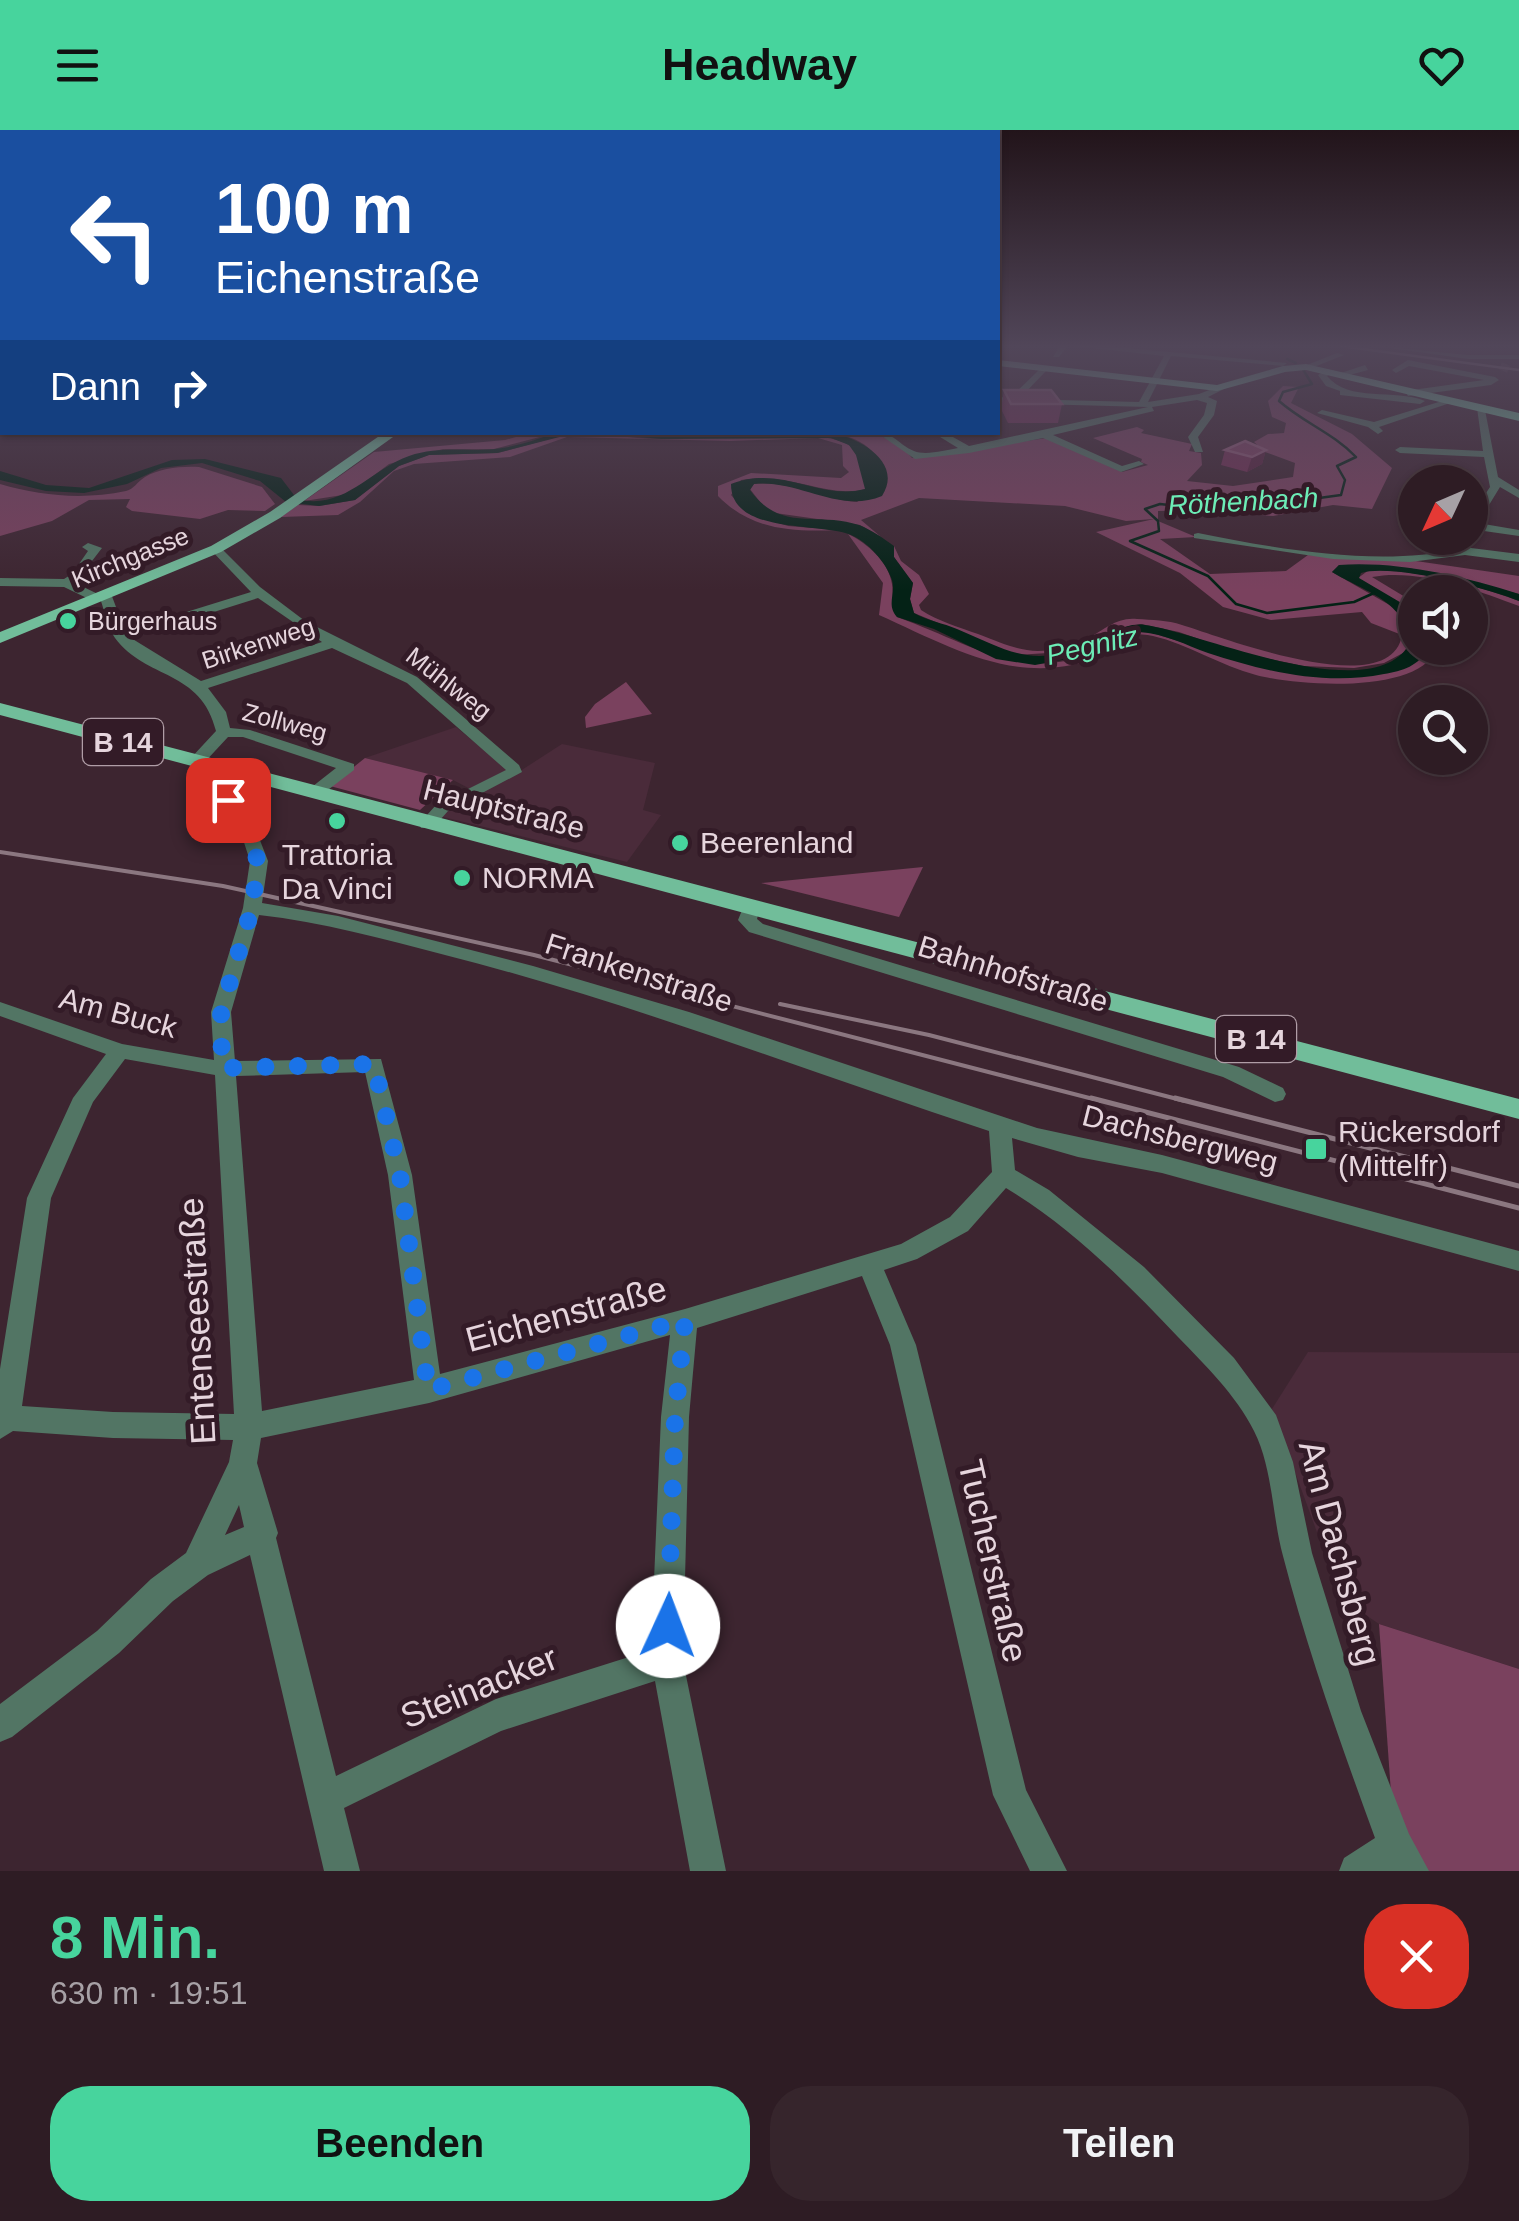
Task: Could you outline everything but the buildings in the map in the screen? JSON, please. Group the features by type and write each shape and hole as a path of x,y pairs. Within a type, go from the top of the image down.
{"main road":[{"name":"Kirchgasse","path":"0,638 216,550 281,512 390,435"},
{"name":"Hauptstraße","path":"0,709 1519,1109"}],"street":[{"path":"884,435 915,456 969,450 1073,427"},
{"path":"1199,450 1193,436 1200,427"},
{"path":"1482,427 1486,454 1496,480 1519,495"},
{"path":"1000,430 1021,440"},
{"path":"942,435 969,450"},
{"path":"1045,435 1121,469 1139,464"},
{"path":"1429,443 1443,457"},
{"path":"1400,450 1443,457 1486,454"},
{"path":"1488,502 1496,480"},
{"path":"1488,528 1519,533"},
{"path":"1198,536 1266,549 1433,555"},
{"path":"66,583 76,577 96,548 88,547"},
{"name":"Mühlweg","path":"216,550 256,594 333,643 395,668 513,768 514,772 442,808 427,824"},
{"path":"1488,550 1519,558"},
{"path":"0,582 66,583 101,596 122,637 198,687 214,705 224,732 196,762"},
{"path":"122,637 256,594"},
{"name":"Birkenweg","path":"198,687 333,643"},
{"name":"Zollweg","path":"224,732 245,733 348,766 314,794"},
{"name":"Entenseestraße","path":"246,775 233,786 228,800 248,830 258,862 252,908 221,1012 249,1427 243,1463 326,1798 337,1869"},
{"name":"Bahnhofstraße","path":"750,907 747,920 756,928 1231,1072 1275,1094"},
{"name":"Frankenstraße","path":"252,908 339,922 525,968 771,1047 1000,1128"},
{"name":"Am Buck","path":"0,1010 120,1052 222,1068 374,1064 400,1175 428,1390"},
{"path":"3,1422 39,1198 84,1098 120,1052"},
{"path":"1000,1128 1004,1175"},
{"name":"Dachsbergweg","path":"1000,1128 1116,1158 1162,1164 1519,1261"},
{"name":"Eichenstraße","path":"3,1422 249,1427 428,1390 685,1320 908,1252 959,1224 1004,1175"},
{"name":"Am Dachsberg","path":"1004,1175 1082,1229 1156,1294 1225,1368 1266,1424 1279,1462 1315,1619 1403,1858"},
{"name":"Tucherstraße","path":"870,1265 903,1346 1010,1794 1049,1871"},
{"path":"685,1320 675,1417 668,1662 708,1871"},
{"path":"197,1564 243,1463"},
{"path":"0,1725 108,1642 162,1590 197,1564 263,1533"},
{"name":"Steinacker","path":"326,1798 496,1716 668,1662"},
{"path":"1357,1871 1403,1858"}],"shaded area":[{"path":"1136,427 1144,430 1141,433 1192,444 1189,451 1201,453 1202,465 1187,481 1233,486 1293,477 1295,463 1265,452 1254,442 1268,434 1284,433 1285,427 1339,427 1392,468 1372,509 1333,505 1273,516 1212,510 1158,511 1158,521 1196,537 1160,539 1210,574 1286,571 1308,555 1409,560 1519,576 1519,594 1488,587 1488,575 1439,575 1409,568 1339,565 1332,572 1393,607 1398,613 1398,633 1371,623 1362,612 1271,620 1223,607 1180,573 1096,532 1154,519 1126,521 1065,506 919,498 861,520 881,537 860,525 768,512 750,489 754,484 780,485 857,502 887,482 875,454 842,435 885,438 912,458 1047,438 1122,472 1148,465 1093,438"},
{"path":"547,435 494,449 443,449 389,464 349,494 304,501 374,452"},
{"path":"564,435 648,439 567,437 510,457 414,464 394,471 360,502 338,515 281,517 298,505 355,500 399,466 429,455 498,453"},
{"path":"788,435 815,436 850,446 861,466 866,489 837,491 775,479 741,480 731,495 747,513 788,526 837,530 773,527 731,507 718,496 718,486 751,473 841,478 849,472 843,466 842,445 818,438 648,439"},
{"path":"199,467 262,487 275,504 265,511 228,510 200,519 132,511 126,507 130,499 89,500 52,521 0,536 0,484 47,494 110,494 129,490 145,477 164,470"},
{"path":"848,534 869,548 887,568 897,617 984,652 1036,663 1064,661 1093,652 1126,635 1129,643 1077,664 1048,668 1019,667 964,652 879,615 883,583"},
{"path":"894,546 901,561 919,575 929,594 919,605 921,610 948,624 1020,649 1056,649 1117,622 1137,619 1176,623 1265,651 1337,665 1368,664 1391,655 1398,642 1398,656 1384,663 1354,668 1303,666 1236,652 1179,632 1141,624 1064,652 1016,655 914,613 910,599 913,583 894,557"},
{"path":"1369,570 1423,575 1372,577 1398,593 1398,602 1358,578"},
{"path":"1488,591 1519,601 1519,606 1488,595"},
{"path":"1149,632 1251,664 1319,676 1354,676 1423,665 1383,680 1299,682 1256,675 1166,640 1130,633"},
{"path":"626,682 652,714 586,728 585,717 595,704"},
{"path":"456,727 514,775 562,744 655,763 643,810 661,815 627,862 439,816 478,793 453,780 365,758"},
{"path":"365,758 453,780 420,810 330,786"},
{"path":"923,867 899,917 761,883"},
{"path":"1308,1352 1519,1353 1519,1669 1379,1624 1341,1598 1272,1409"},
{"path":"1379,1624 1519,1669 1519,1871 1420,1871 1393,1821"}],"water":[{"path":"549,435 567,435 497,453 429,455 399,466 355,500 319,506 286,502 260,481 202,463 161,468 127,484 84,493 46,491 0,480 0,471 46,485 89,488 172,460 205,459 281,478 297,499 314,501 343,494 409,456 525,443"},
{"name":"Pegnitz","path":"616,435 842,435 865,446 883,462 887,472 882,496 850,501 770,484 754,484 750,490 774,512 843,521 873,532 894,546 894,557 913,583 910,599 914,613 1006,650 1035,656 1068,652 1123,628 1145,625 1322,669 1359,670 1388,663 1398,654 1398,665 1412,665 1362,677 1317,677 1250,666 1141,632 1126,635 1089,655 1035,665 996,659 934,629 897,617 892,608 889,573 864,542 837,531 761,519 745,512 735,500 731,484 749,479 784,480 832,490 865,489 856,455 849,445 831,438 662,439"},
{"path":"1362,564 1448,575 1375,571 1361,573 1359,578 1398,601 1398,614 1382,600 1332,572 1339,565"},
{"path":"1488,585 1519,594 1519,601 1488,591"}],"waterway":[{"name":"Röthenbach","path":"1316,427 1356,457 1337,466 1345,480 1341,495 1290,502 1229,501 1204,509 1160,504 1145,509 1158,521 1159,531 1130,541 1208,576 1236,604 1267,613 1354,602 1374,593"}],"railway":[{"path":"0,852 223,886 534,955 1101,1101"},
{"path":"780,1004 929,1035 1185,1101"},
{"path":"1091,1098 1519,1208"},
{"path":"1175,1098 1519,1186"}],"place":[{"name":"Bürgerhaus","path":"68,621"},
{"name":"Trattoria Da Vinci","path":"337,821"},
{"name":"Beerenland","path":"680,843"},
{"name":"NORMA","path":"462,878"},
{"name":"Rückersdorf (Mittelfr)","path":"1316,1149"}],"route":[{"path":"228,800 248,830 258,862 252,908 221,1012 222,1068 374,1064 400,1175 428,1390 685,1320 675,1417 668,1626"}]}
